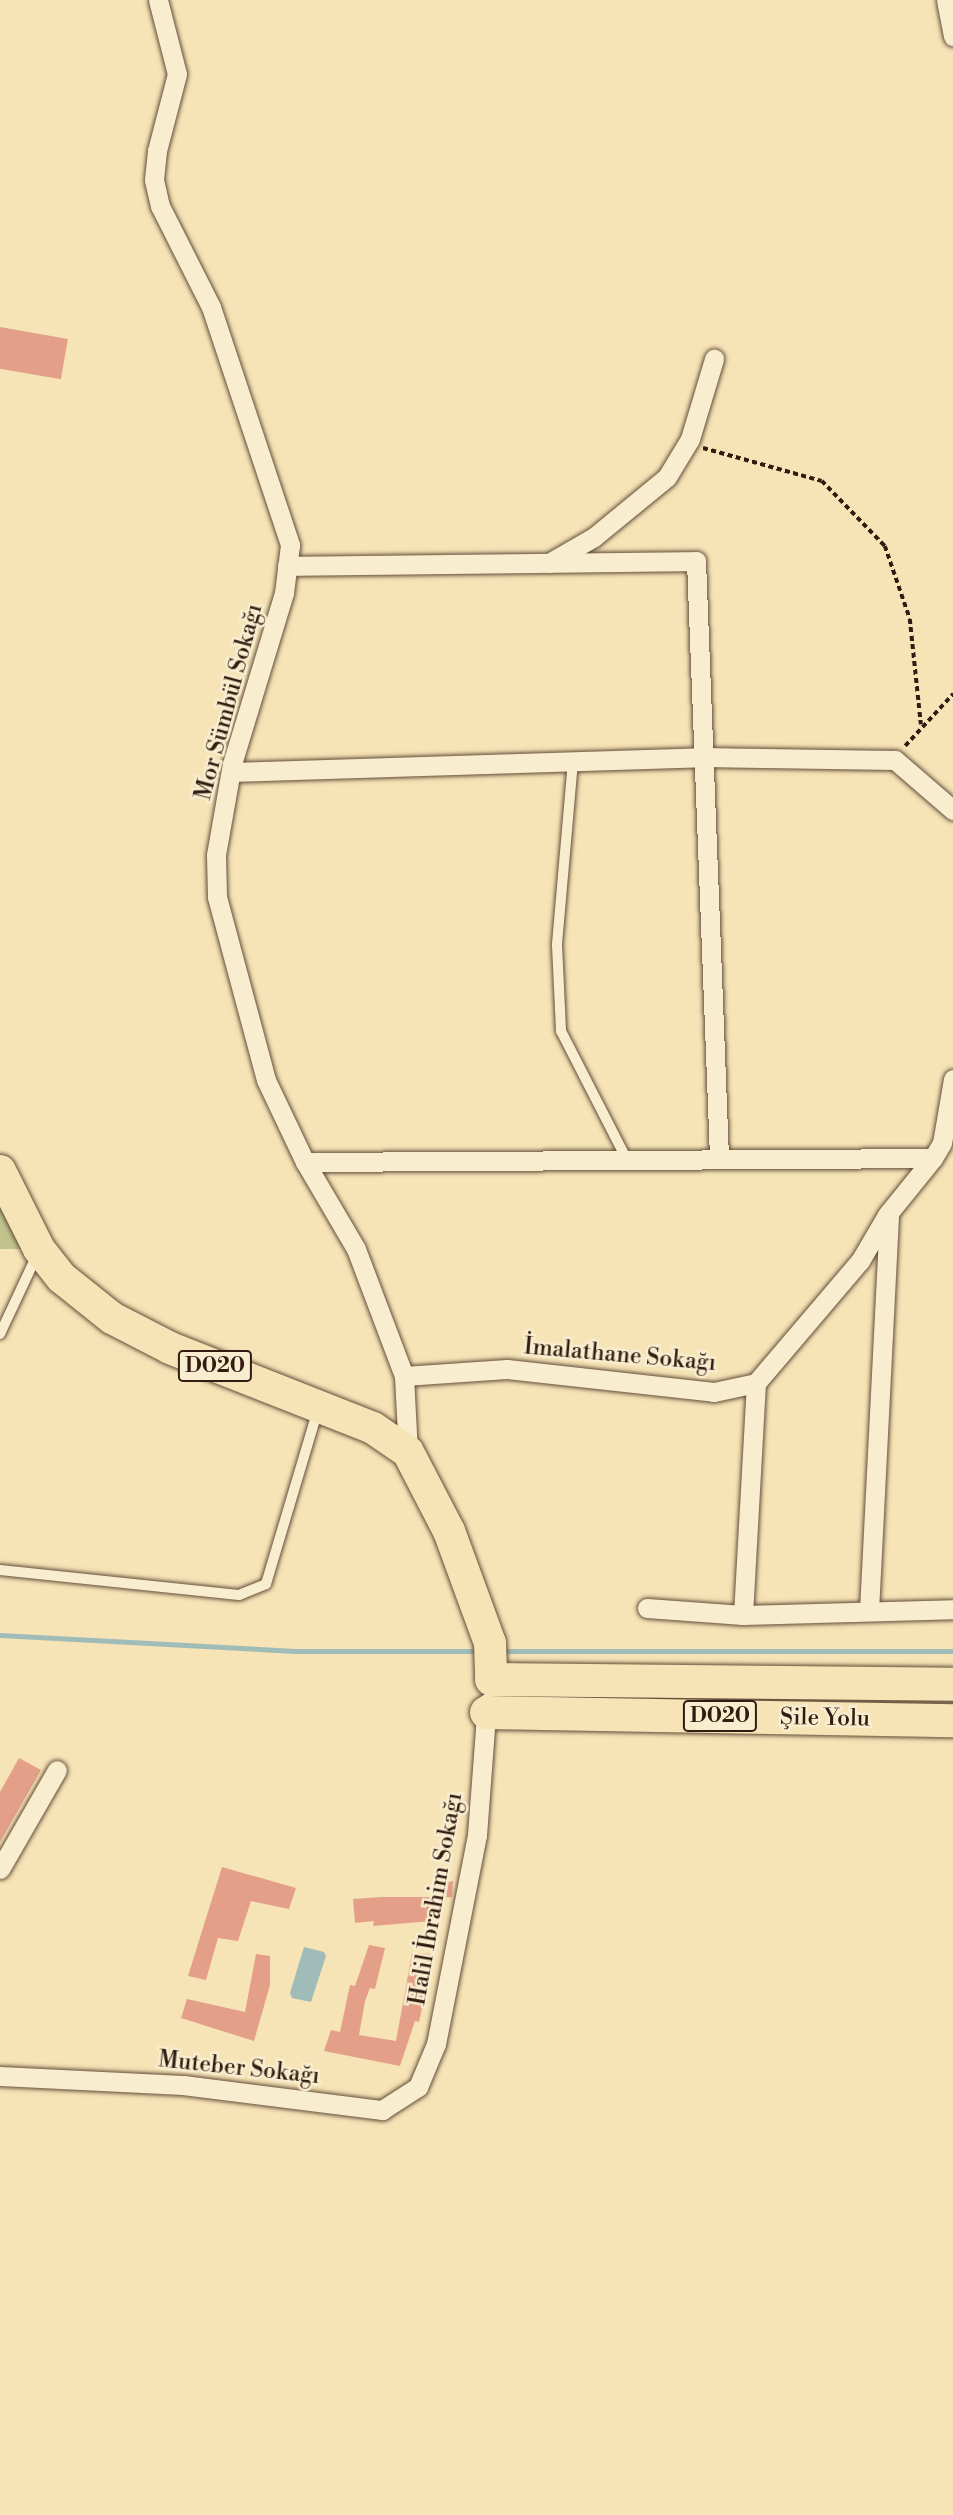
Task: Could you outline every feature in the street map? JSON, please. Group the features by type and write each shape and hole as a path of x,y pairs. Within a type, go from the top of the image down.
{"highway":[{"name":"Şile Yolu","path":"491,1679 953,1684"},
{"name":"Şile Yolu","path":"486,1712 953,1720"}],"main road":[{"name":"D020","path":"0,1171 40,1249 62,1278 112,1318 170,1349 373,1427 408,1452 449,1531 490,1643 491,1679"}],"street":[{"name":"Mor Sümbül Sokağı","path":"158,0 177,74 157,151 154,180 160,206 211,307 290,545 284,593 231,772 216,855 217,897 266,1080 305,1161 356,1249 404,1376 408,1452"},
{"path":"946,0 953,36"},
{"path":"548,563 594,537 640,502 667,477 687,444 715,359"},
{"path":"287,566 696,561 719,1157"},
{"path":"231,772 702,757 894,760 953,810"},
{"path":"743,1615 756,1383 860,1261 889,1212 933,1158 942,1143 953,1079"},
{"path":"305,1161 933,1158"},
{"path":"869,1611 889,1212"},
{"name":"İmalathane Sokağı","path":"404,1376 507,1369 714,1392 756,1383"},
{"path":"647,1608 743,1615 953,1609"},
{"name":"Halil İbrahim Sokağı","path":"436,2044 477,1835 491,1679"},
{"path":"0,1869 57,1770"},
{"name":"Muteber Sokağı","path":"0,2076 183,2085 382,2110 418,2087 436,2044"}],"lane":[{"path":"573,761 557,945 561,1031 626,1158"},
{"path":"0,1334 40,1249"},
{"path":"0,1570 239,1595 266,1584 319,1407"}],"path":[{"path":"687,444 822,481 885,546 909,620 921,724"},
{"path":"894,760 921,724 953,694"}],"green space":[{"path":"0,1172 39,1249 0,1249"}],"water":[{"path":"304,1947 324,1952 326,1956 311,2002 292,1998 290,1993"}],"building":[{"path":"0,327 68,339 61,379 0,369"},
{"path":"19,1758 41,1770 0,1842 0,1792"},
{"path":"222,1867 296,1888 289,1909 251,1901 238,1941 218,1938 206,1980 188,1976"},
{"path":"453,1881 452,1897 433,1898 433,1885"},
{"path":"430,1897 432,1921 373,1926 374,1921 355,1923 353,1899"},
{"path":"369,1945 385,1948 375,1989 370,1988 365,2001 359,2035 396,2041 412,1953 434,1954 419,2022 415,2021 400,2066 324,2051 331,2030 340,2032 350,1985 355,1986"},
{"path":"256,1954 270,1956 270,1985 254,2041 181,2018 187,1999 245,2012"}],"waterway":[{"path":"0,1635 296,1651 473,1651"},
{"path":"506,1651 953,1651"}]}
